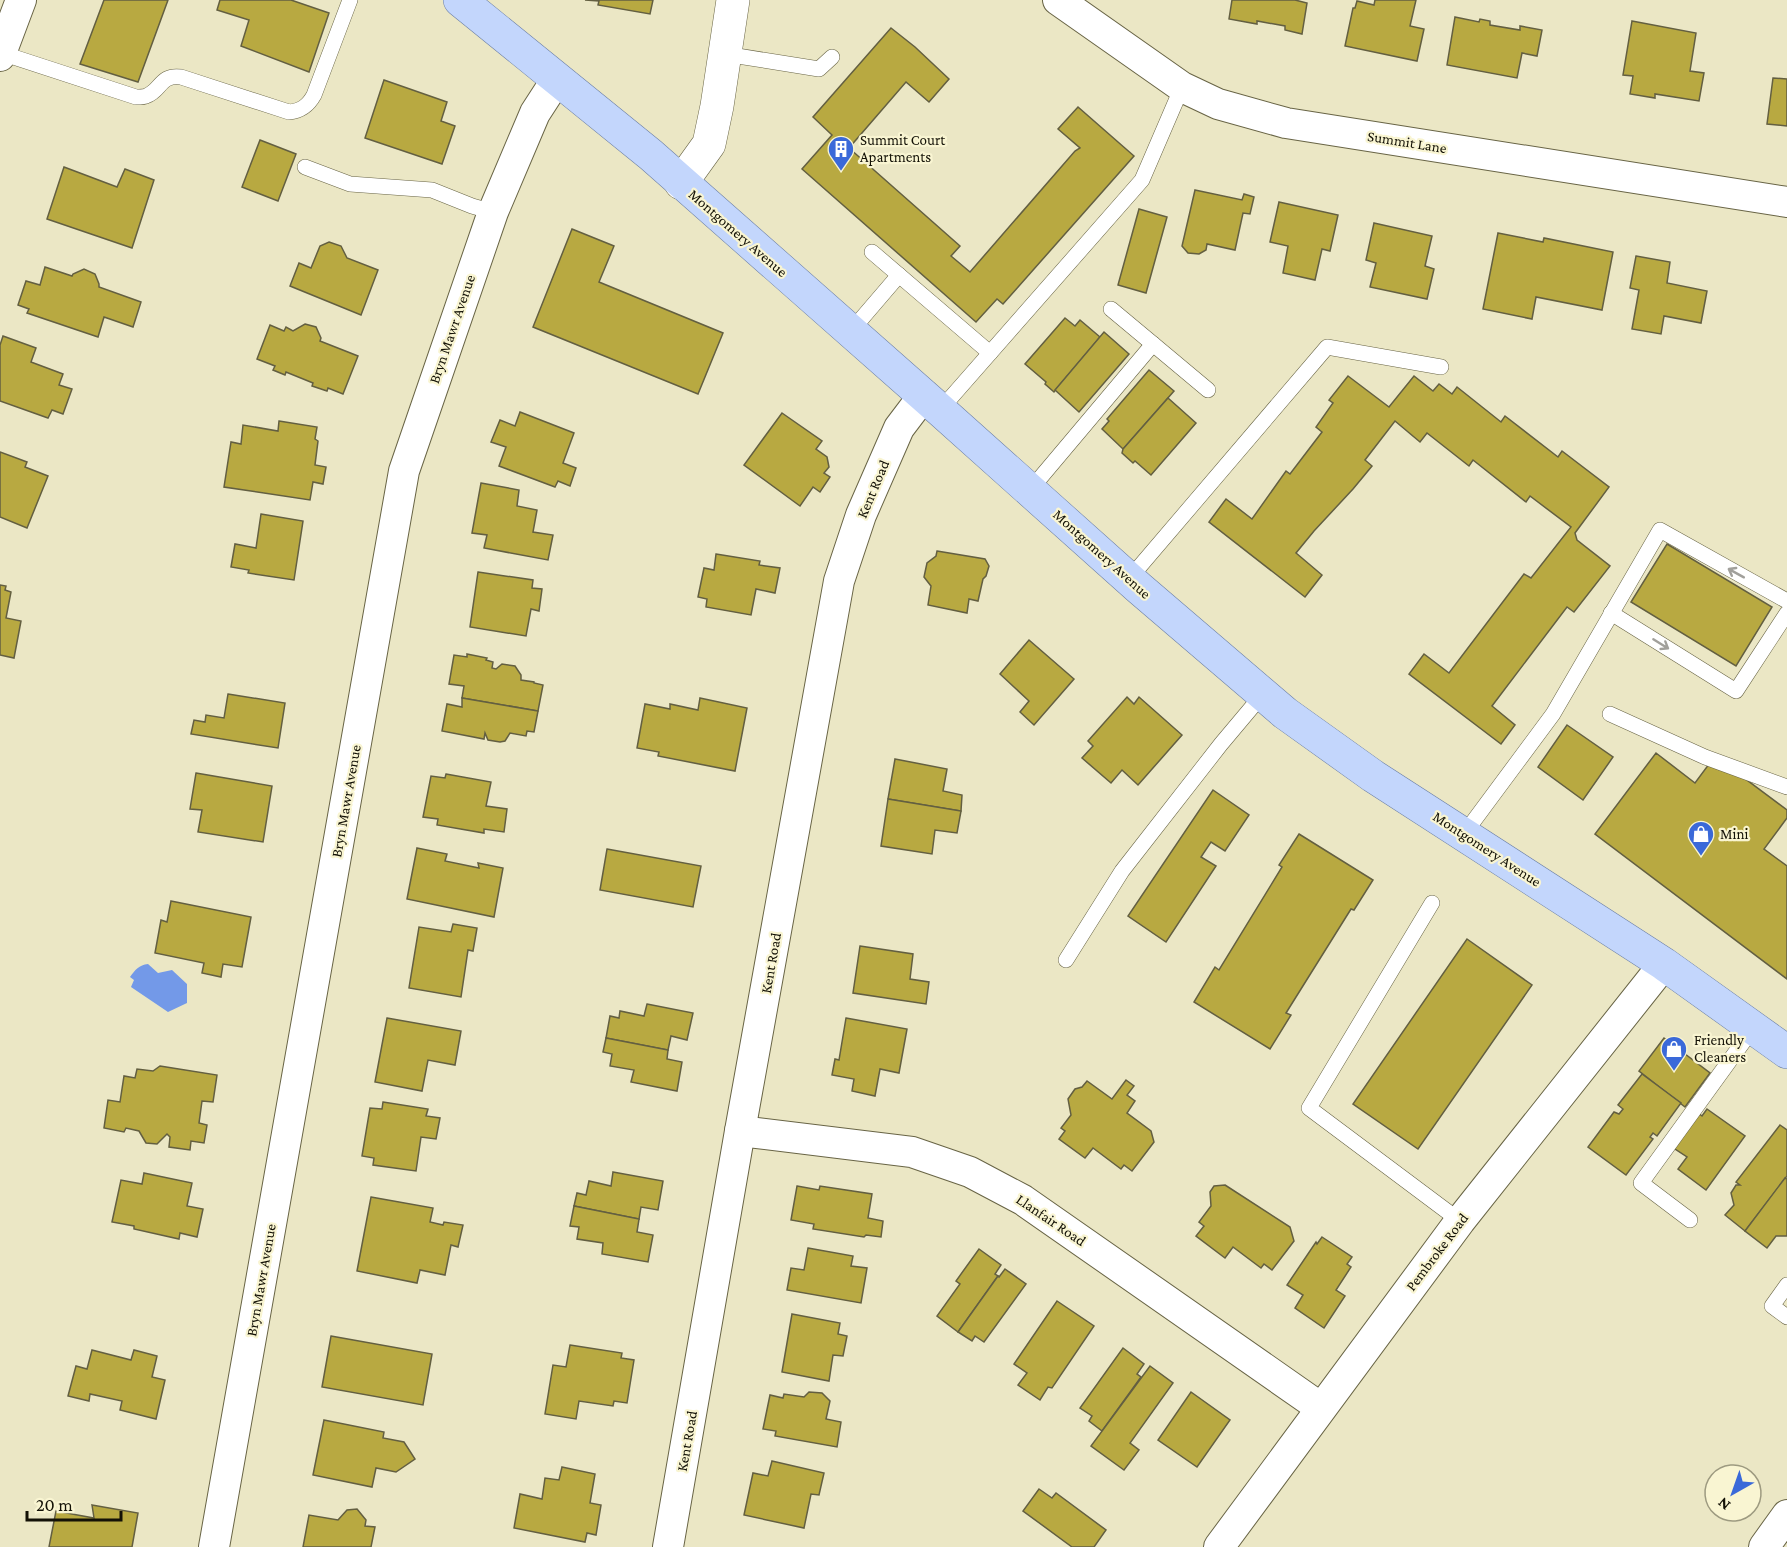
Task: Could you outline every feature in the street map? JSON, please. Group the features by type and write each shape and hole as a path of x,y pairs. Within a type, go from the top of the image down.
{"main road":[{"name":"Montgomery Avenue","path":"460,0 651,155 1129,579 1285,713 1373,776 1664,963 1787,1052"}],"street":[{"path":"1,55 21,0"},
{"path":"681,183 709,144 733,0"},
{"name":"Summit Lane","path":"1058,0 1182,87 1218,104 1286,123 1787,202"},
{"name":"Bryn Mawr Avenue","path":"214,1547 404,471 493,212 535,113 557,79"},
{"name":"Kent Road","path":"668,1547 839,581 861,515 899,428 932,403"},
{"name":"Pembroke Road","path":"1219,1547 1460,1221 1664,963"},
{"name":"Llanfair Road","path":"740,1131 912,1152 970,1172 1023,1200 1321,1408"},
{"path":"1764,1547 1787,1515"}],"lane":[{"path":"1,55 136,97 145,97 152,93 159,84 173,76 289,112 298,111 309,103 314,95 350,0"},
{"path":"725,54 819,69 832,57"},
{"path":"932,403 990,353 1142,180 1182,87"},
{"path":"305,167 350,184 432,190 493,212"},
{"path":"872,252 990,353"},
{"path":"851,332 899,275"},
{"path":"1111,309 1208,390"},
{"path":"1030,490 1154,344"},
{"path":"1129,579 1327,347 1441,367"},
{"path":"1464,834 1553,714 1660,530 1787,601"},
{"path":"1611,613 1736,691 1787,613"},
{"path":"1066,960 1122,871 1263,694"},
{"path":"1610,714 1705,757 1787,787"},
{"path":"1432,903 1309,1108 1460,1221"},
{"path":"1689,1220 1641,1183 1754,1027"},
{"path":"1787,1285 1772,1306 1787,1317"}],"water":[{"path":"148,964 158,973 172,970 187,984 187,1003 168,1012 131,987 134,980 130,977 132,974"}],"building":[{"path":"104,0 168,0 138,82 80,64"},
{"path":"220,0 291,0 329,13 309,72 241,46 249,20 217,10"},
{"path":"585,0 653,0 650,14 598,5 599,1"},
{"path":"1232,0 1295,0 1307,3 1302,34 1285,30 1285,26 1229,19"},
{"path":"1375,0 1416,0 1410,26 1424,29 1417,61 1345,46 1353,8 1357,1 1374,5"},
{"path":"1455,17 1479,22 1480,19 1490,21 1490,25 1520,30 1520,26 1542,30 1537,56 1522,53 1517,78 1447,65"},
{"path":"1632,21 1696,33 1690,71 1704,73 1699,101 1655,94 1655,98 1630,94 1633,76 1623,75"},
{"name":"Summit Court Apartments","path":"891,28 949,79 929,102 906,82 849,148 960,246 951,256 970,272 1080,148 1058,129 1078,107 1134,156 1003,304 997,299 976,322 802,169 832,135 813,117"},
{"path":"1773,78 1787,79 1787,126 1767,124"},
{"path":"384,80 447,102 441,121 455,126 442,164 365,138"},
{"path":"260,140 296,154 278,201 242,187"},
{"path":"64,167 117,187 125,169 154,180 132,248 47,219"},
{"path":"1195,190 1242,200 1244,194 1254,197 1250,214 1243,213 1235,250 1207,244 1206,250 1199,254 1188,253 1182,246"},
{"path":"1279,202 1338,215 1330,251 1322,249 1315,280 1283,273 1288,246 1270,242"},
{"path":"1139,209 1167,217 1146,293 1118,285"},
{"path":"1374,223 1432,236 1425,266 1434,269 1427,299 1370,287 1376,263 1366,260"},
{"path":"572,229 614,246 599,282 723,333 698,394 533,327"},
{"path":"1498,233 1543,242 1544,238 1613,252 1602,310 1536,297 1532,319 1483,309"},
{"path":"329,242 341,246 347,258 378,270 361,315 290,286 299,263 311,268 320,246"},
{"path":"1636,256 1670,262 1667,283 1707,291 1701,323 1664,316 1661,334 1632,329 1639,290 1630,288"},
{"path":"45,267 72,276 84,269 95,274 99,287 141,302 133,327 104,317 98,337 27,313 29,309 18,305 26,281 40,285"},
{"path":"1065,318 1075,326 1080,320 1100,337 1054,392 1025,364"},
{"path":"305,324 316,327 320,341 358,356 343,394 328,388 327,391 312,386 313,383 286,372 285,375 273,370 275,366 257,359 270,325 284,331 286,327 293,331"},
{"path":"1104,332 1129,354 1079,412 1055,390"},
{"path":"3,336 36,348 31,362 63,374 59,385 72,389 63,414 52,410 48,418 0,401 0,345"},
{"path":"1149,370 1174,391 1123,449 1102,429 1109,421 1107,419"},
{"path":"1348,376 1389,407 1414,376 1433,391 1439,384 1452,394 1457,387 1501,422 1505,416 1558,457 1562,451 1609,487 1575,533 1577,540 1610,566 1574,612 1567,607 1492,706 1515,725 1501,744 1409,674 1424,654 1449,673 1524,574 1531,578 1571,527 1530,496 1526,502 1473,460 1469,466 1427,433 1420,442 1395,421 1365,460 1372,466 1296,553 1322,575 1305,597 1209,522 1226,499 1252,519 1286,471 1290,474 1322,432 1316,427 1333,403 1329,400"},
{"path":"1168,398 1196,423 1151,475 1122,453"},
{"path":"520,412 574,433 563,463 576,468 570,486 558,481 555,487 499,466 506,447 491,442 500,420 515,426"},
{"path":"782,413 822,441 816,449 827,457 829,467 824,473 830,477 820,492 813,487 800,506 744,465"},
{"path":"279,421 317,427 315,465 326,467 323,484 313,482 310,500 224,487 231,442 241,444 243,425 278,431"},
{"path":"0,452 27,462 25,467 48,476 27,528 0,517"},
{"path":"481,483 519,490 517,506 537,510 533,532 553,535 548,560 484,548 487,535 472,533"},
{"path":"261,514 303,521 294,580 248,573 249,570 231,567 235,544 256,548"},
{"path":"1667,544 1772,607 1736,666 1631,602"},
{"path":"937,551 985,559 989,566 983,579 978,601 969,599 967,613 928,605 931,586 924,577 927,563 936,556"},
{"path":"716,554 760,561 759,565 780,568 775,593 756,589 751,615 706,607 707,599 698,597 704,568 714,570"},
{"path":"478,572 533,580 532,588 542,589 539,611 531,609 526,636 470,627"},
{"path":"0,585 6,586 5,590 11,592 6,618 21,621 14,658 0,655"},
{"path":"1029,640 1074,679 1034,725 1020,712 1029,701 1000,674"},
{"path":"467,654 487,658 486,660 493,662 492,668 496,669 502,664 515,666 521,675 521,680 543,685 538,711 462,698 464,686 449,684 454,655 467,657"},
{"path":"228,694 285,703 278,748 191,734 194,720 205,722 206,715 224,718"},
{"path":"1127,697 1134,704 1139,697 1182,735 1138,785 1122,770 1111,783 1082,758 1093,746 1088,741"},
{"path":"462,698 538,711 534,732 527,731 526,736 510,733 505,741 500,742 488,740 485,733 484,739 442,731 447,704 462,707"},
{"path":"700,698 747,708 735,771 658,756 659,752 637,748 645,704 670,709 670,704 698,710"},
{"path":"1567,725 1613,757 1583,800 1538,767"},
{"name":"Mini","path":"1656,753 1695,783 1709,764 1736,772 1787,810 1787,818 1764,849 1787,866 1787,979 1595,834"},
{"path":"895,759 947,769 943,791 962,795 961,811 888,799"},
{"path":"196,773 272,786 263,842 198,832 202,810 190,809"},
{"path":"446,774 491,782 486,806 507,809 504,832 484,829 484,833 437,825 438,819 423,817 431,776 445,778"},
{"path":"1213,790 1249,815 1225,851 1211,842 1201,857 1216,866 1166,942 1128,916"},
{"path":"888,799 961,811 957,833 935,830 932,854 881,846"},
{"path":"1299,834 1373,880 1354,910 1351,909 1286,1013 1291,1015 1270,1049 1194,1002 1215,967 1219,970 1282,867 1279,865"},
{"path":"417,848 447,854 445,861 479,868 478,863 503,868 494,917 407,899"},
{"path":"607,849 701,866 693,907 600,890"},
{"path":"171,901 251,917 242,967 223,964 221,977 202,973 204,963 155,953 161,920 167,922"},
{"path":"453,924 477,928 473,951 468,950 461,997 409,988 419,927 451,932"},
{"path":"1467,939 1532,985 1418,1149 1353,1104"},
{"path":"860,946 913,954 910,979 929,982 926,1004 853,993"},
{"path":"647,1004 693,1013 687,1040 671,1036 668,1050 606,1038 610,1016 619,1018 620,1011 644,1016"},
{"path":"387,1018 461,1031 455,1065 428,1060 422,1091 375,1082"},
{"path":"846,1018 907,1029 899,1073 880,1069 875,1096 852,1091 854,1079 832,1075 835,1059 839,1060"},
{"path":"606,1038 668,1050 667,1059 682,1062 677,1091 631,1082 634,1070 610,1066 612,1054 603,1052"},
{"path":"1664,1038 1710,1073 1685,1107 1639,1071"},
{"path":"160,1066 217,1075 213,1102 202,1101 199,1123 207,1125 204,1143 191,1141 190,1150 169,1147 170,1137 167,1134 157,1144 146,1143 139,1131 126,1128 124,1132 104,1128 108,1100 120,1102 124,1076 135,1078 137,1069 153,1071"},
{"path":"1642,1074 1681,1103 1657,1136 1653,1133 1650,1137 1653,1139 1626,1175 1588,1147 1614,1112 1619,1114 1623,1109 1618,1105"},
{"path":"1126,1080 1134,1086 1127,1095 1135,1101 1127,1113 1151,1131 1154,1142 1132,1171 1124,1165 1121,1169 1093,1148 1085,1158 1059,1139 1065,1131 1061,1128 1071,1115 1068,1099 1075,1089 1082,1087 1087,1081 1112,1099"},
{"path":"383,1102 428,1109 426,1116 440,1118 436,1139 421,1137 416,1171 373,1165 374,1158 362,1156 370,1108 382,1109"},
{"path":"1707,1109 1745,1136 1706,1190 1678,1169 1687,1157 1672,1147 1697,1112 1702,1116"},
{"path":"1780,1125 1787,1130 1787,1176 1745,1231 1725,1215 1734,1205 1731,1193 1736,1185 1740,1185 1736,1182"},
{"path":"613,1172 663,1181 658,1210 641,1207 639,1219 574,1206 577,1193 586,1195 589,1181 611,1186"},
{"path":"144,1173 192,1183 187,1206 203,1209 197,1237 180,1233 179,1239 112,1222 121,1180 142,1184"},
{"path":"1785,1178 1787,1179 1787,1236 1776,1236 1767,1248 1745,1231"},
{"path":"1225,1185 1290,1227 1294,1241 1272,1270 1264,1264 1261,1268 1233,1247 1225,1258 1196,1236 1204,1226 1199,1222 1211,1206 1210,1192 1214,1186"},
{"path":"797,1186 819,1190 820,1186 872,1194 868,1218 883,1221 881,1237 866,1235 864,1237 813,1229 814,1224 791,1220"},
{"path":"371,1197 433,1208 430,1222 443,1225 444,1222 463,1225 458,1247 451,1245 445,1275 420,1270 417,1283 357,1271"},
{"path":"574,1206 639,1219 637,1232 653,1235 648,1262 602,1254 603,1243 577,1239 579,1227 570,1226"},
{"path":"1322,1237 1352,1257 1347,1264 1351,1267 1336,1290 1345,1296 1324,1328 1295,1308 1303,1295 1287,1285 1316,1242 1317,1244"},
{"path":"808,1248 853,1256 851,1266 867,1268 861,1303 787,1290 791,1268 804,1270"},
{"path":"979,1249 1001,1265 995,1274 998,1276 958,1332 937,1316 960,1284 956,1281"},
{"path":"1005,1269 1026,1284 984,1342 975,1336 972,1341 958,1332"},
{"path":"1057,1301 1094,1326 1052,1388 1048,1387 1040,1400 1018,1385 1027,1373 1014,1364"},
{"path":"792,1314 840,1323 838,1334 847,1336 843,1356 833,1355 829,1381 782,1372"},
{"path":"331,1336 432,1354 423,1405 322,1387"},
{"path":"570,1345 622,1353 621,1358 634,1360 627,1403 614,1401 613,1406 579,1401 576,1419 545,1414 553,1365 566,1367"},
{"path":"1123,1348 1144,1364 1137,1374 1141,1377 1102,1431 1089,1421 1092,1416 1080,1408"},
{"path":"92,1350 131,1360 134,1350 157,1356 152,1377 165,1380 156,1419 120,1410 122,1401 90,1394 89,1401 68,1396 76,1366 87,1369"},
{"path":"1150,1366 1173,1383 1130,1443 1139,1450 1124,1470 1091,1446"},
{"path":"809,1392 822,1393 830,1401 826,1419 841,1422 837,1447 775,1436 776,1431 763,1429 770,1395 783,1398 784,1394 804,1397"},
{"path":"1191,1392 1230,1420 1197,1467 1158,1440"},
{"path":"324,1420 384,1432 383,1438 404,1442 415,1459 396,1472 376,1468 372,1487 313,1475"},
{"path":"772,1461 824,1473 819,1495 811,1494 804,1528 744,1515 753,1473 768,1476"},
{"path":"562,1467 595,1474 590,1503 601,1505 596,1535 587,1533 585,1542 514,1528 520,1494 542,1499 545,1478 559,1480"},
{"path":"1039,1489 1052,1498 1056,1493 1106,1530 1094,1547 1072,1547 1023,1511"},
{"path":"92,1505 138,1513 132,1547 49,1547 56,1511 94,1518"},
{"path":"357,1509 366,1520 365,1526 375,1527 371,1547 303,1547 309,1515 338,1520 347,1510"}],"place":[{"name":"Summit Court Apartments","path":"841,172"},
{"name":"Mini","path":"1701,857"},
{"name":"Friendly Cleaners","path":"1674,1072"}]}
